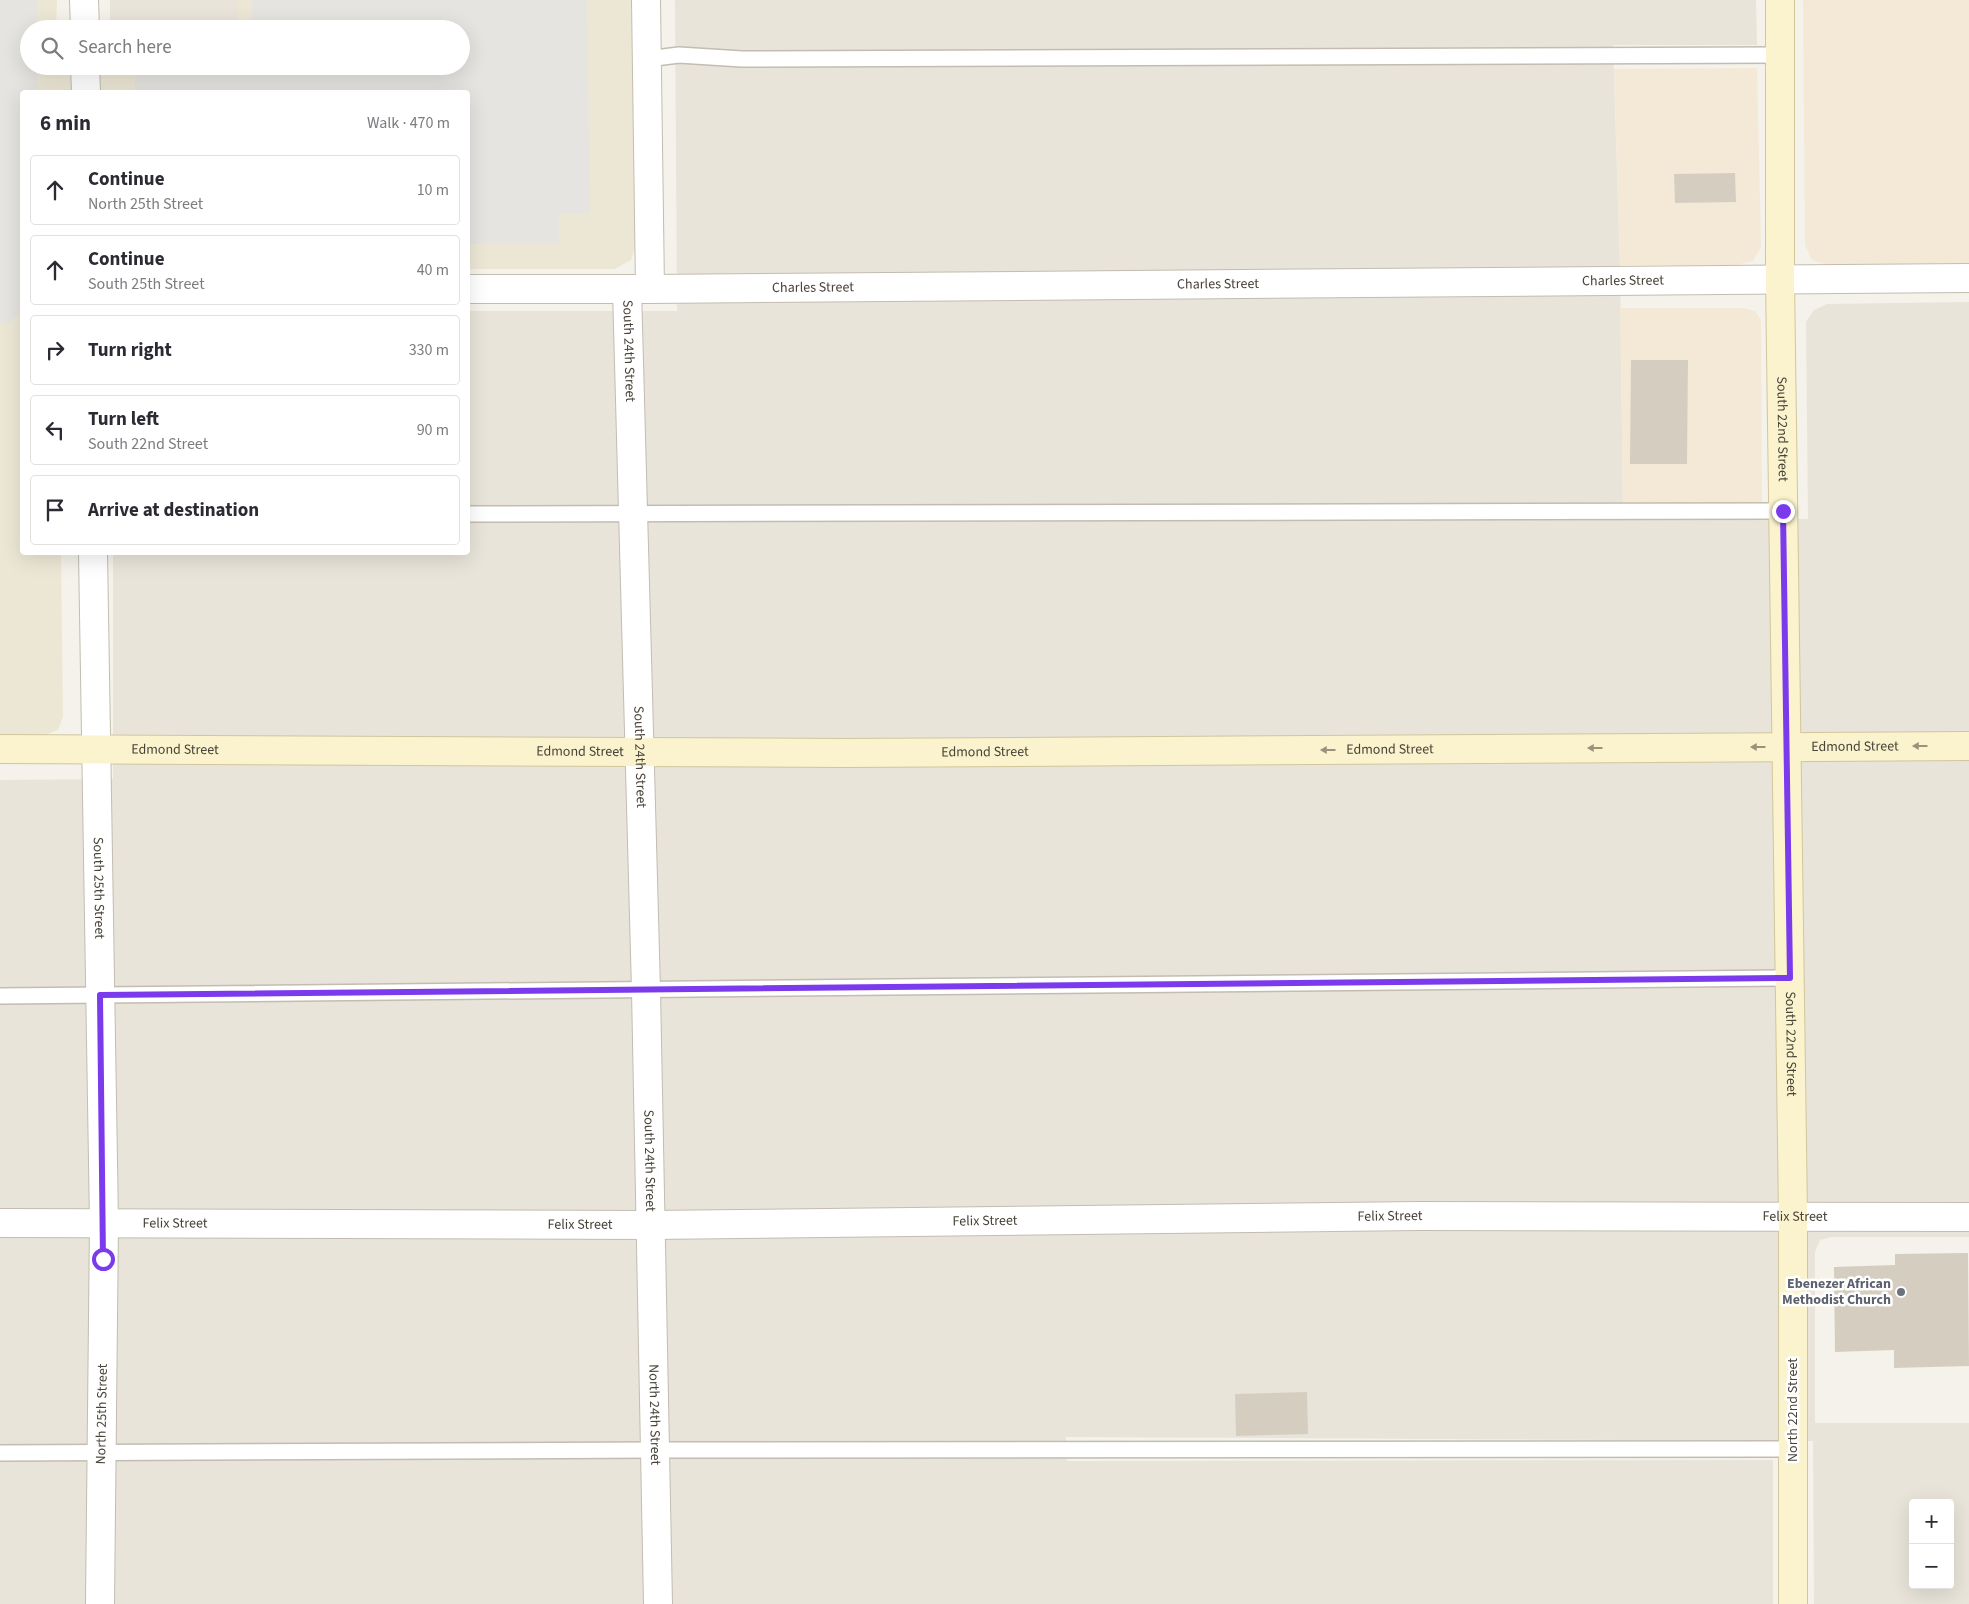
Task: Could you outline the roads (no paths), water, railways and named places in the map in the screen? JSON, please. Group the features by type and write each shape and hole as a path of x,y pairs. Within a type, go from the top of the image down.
{"street":[{"path":"84,0 85,20"},
{"name":"South 24th Street","path":"646,0 647,58 633,513 651,1225"},
{"name":"South 22nd Street","path":"1780,0 1780,280 1793,1216"},
{"path":"85,75 86,90"},
{"name":"Charles Street","path":"470,288 639,289 1969,278"},
{"name":"South 25th Street","path":"93,555 104,1223"},
{"name":"Edmond Street","path":"0,749 844,753 1969,746"},
{"name":"Felix Street","path":"0,1223 651,1225 1420,1216 1969,1217"},
{"name":"North 22nd Street","path":"1793,1216 1793,1604"},
{"name":"North 25th Street","path":"100,1604 104,1223"},
{"name":"North 24th Street","path":"651,1225 658,1604"}],"lane":[{"path":"647,58 679,55 762,58 1780,54"},
{"path":"470,514 1783,511"},
{"path":"0,996 1790,978"},
{"path":"0,1453 655,1450 1794,1449"}],"place":[{"name":"Ebenezer African Methodist Church","path":"1901,1292"}]}
